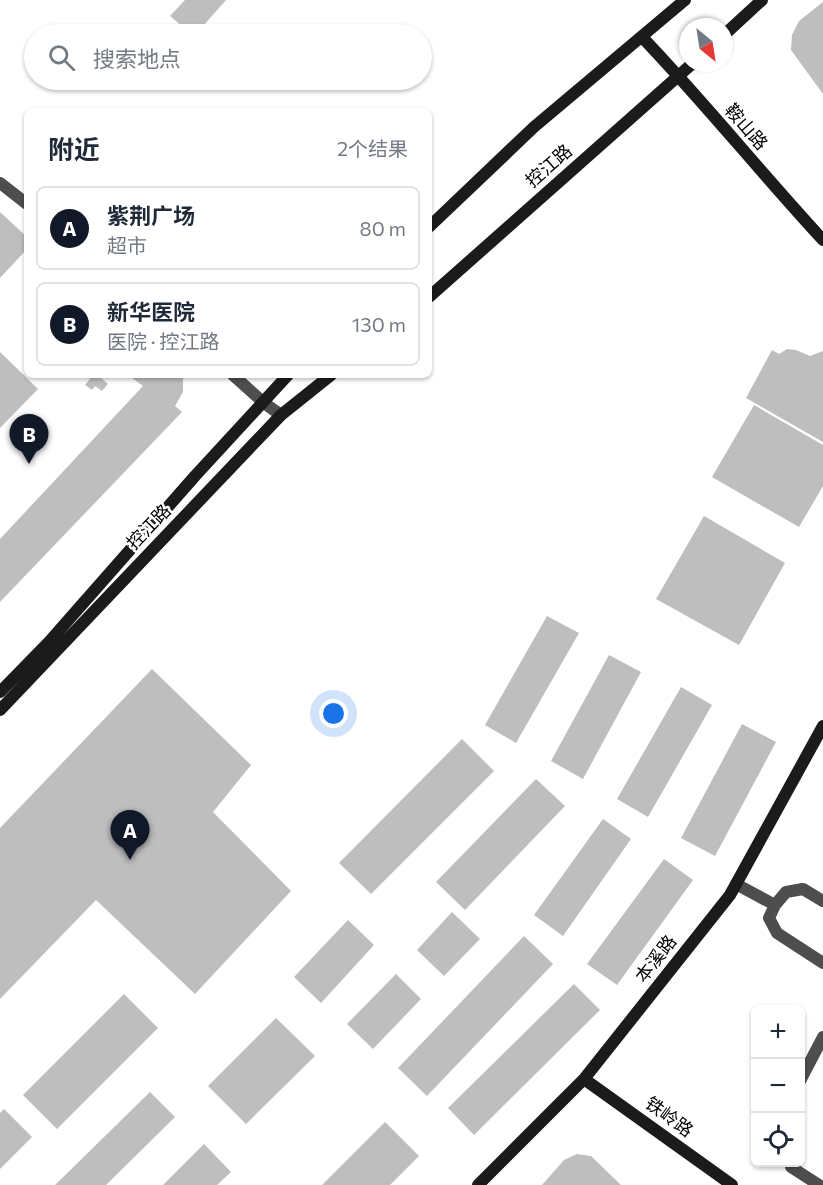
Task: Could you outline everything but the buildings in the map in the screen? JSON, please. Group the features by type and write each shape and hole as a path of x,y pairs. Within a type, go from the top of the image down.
{"main road":[{"name":"控江路","path":"432,223 534,127 685,0"},
{"path":"733,27 762,0"},
{"name":"鞍山路","path":"642,38 679,76 780,194 823,240"},
{"name":"控江路","path":"432,294 683,72"},
{"name":"控江路","path":"0,692 49,642 195,476 285,378"},
{"name":"控江路","path":"0,710 281,415 327,378"},
{"name":"本溪路","path":"478,1185 584,1079 730,895 823,726"},
{"name":"铁岭路","path":"584,1079 732,1185"}],"street":[{"path":"0,183 24,202"},
{"path":"236,378 281,415"},
{"path":"736,884 775,904"},
{"path":"823,901 803,889 786,892 775,904 770,918 777,933 823,963"},
{"path":"805,1073 823,1036"},
{"path":"791,1167 819,1185"}],"place":[{"name":"新华医院","path":"29,464"},
{"name":"紫荆广场","path":"130,860"}]}
